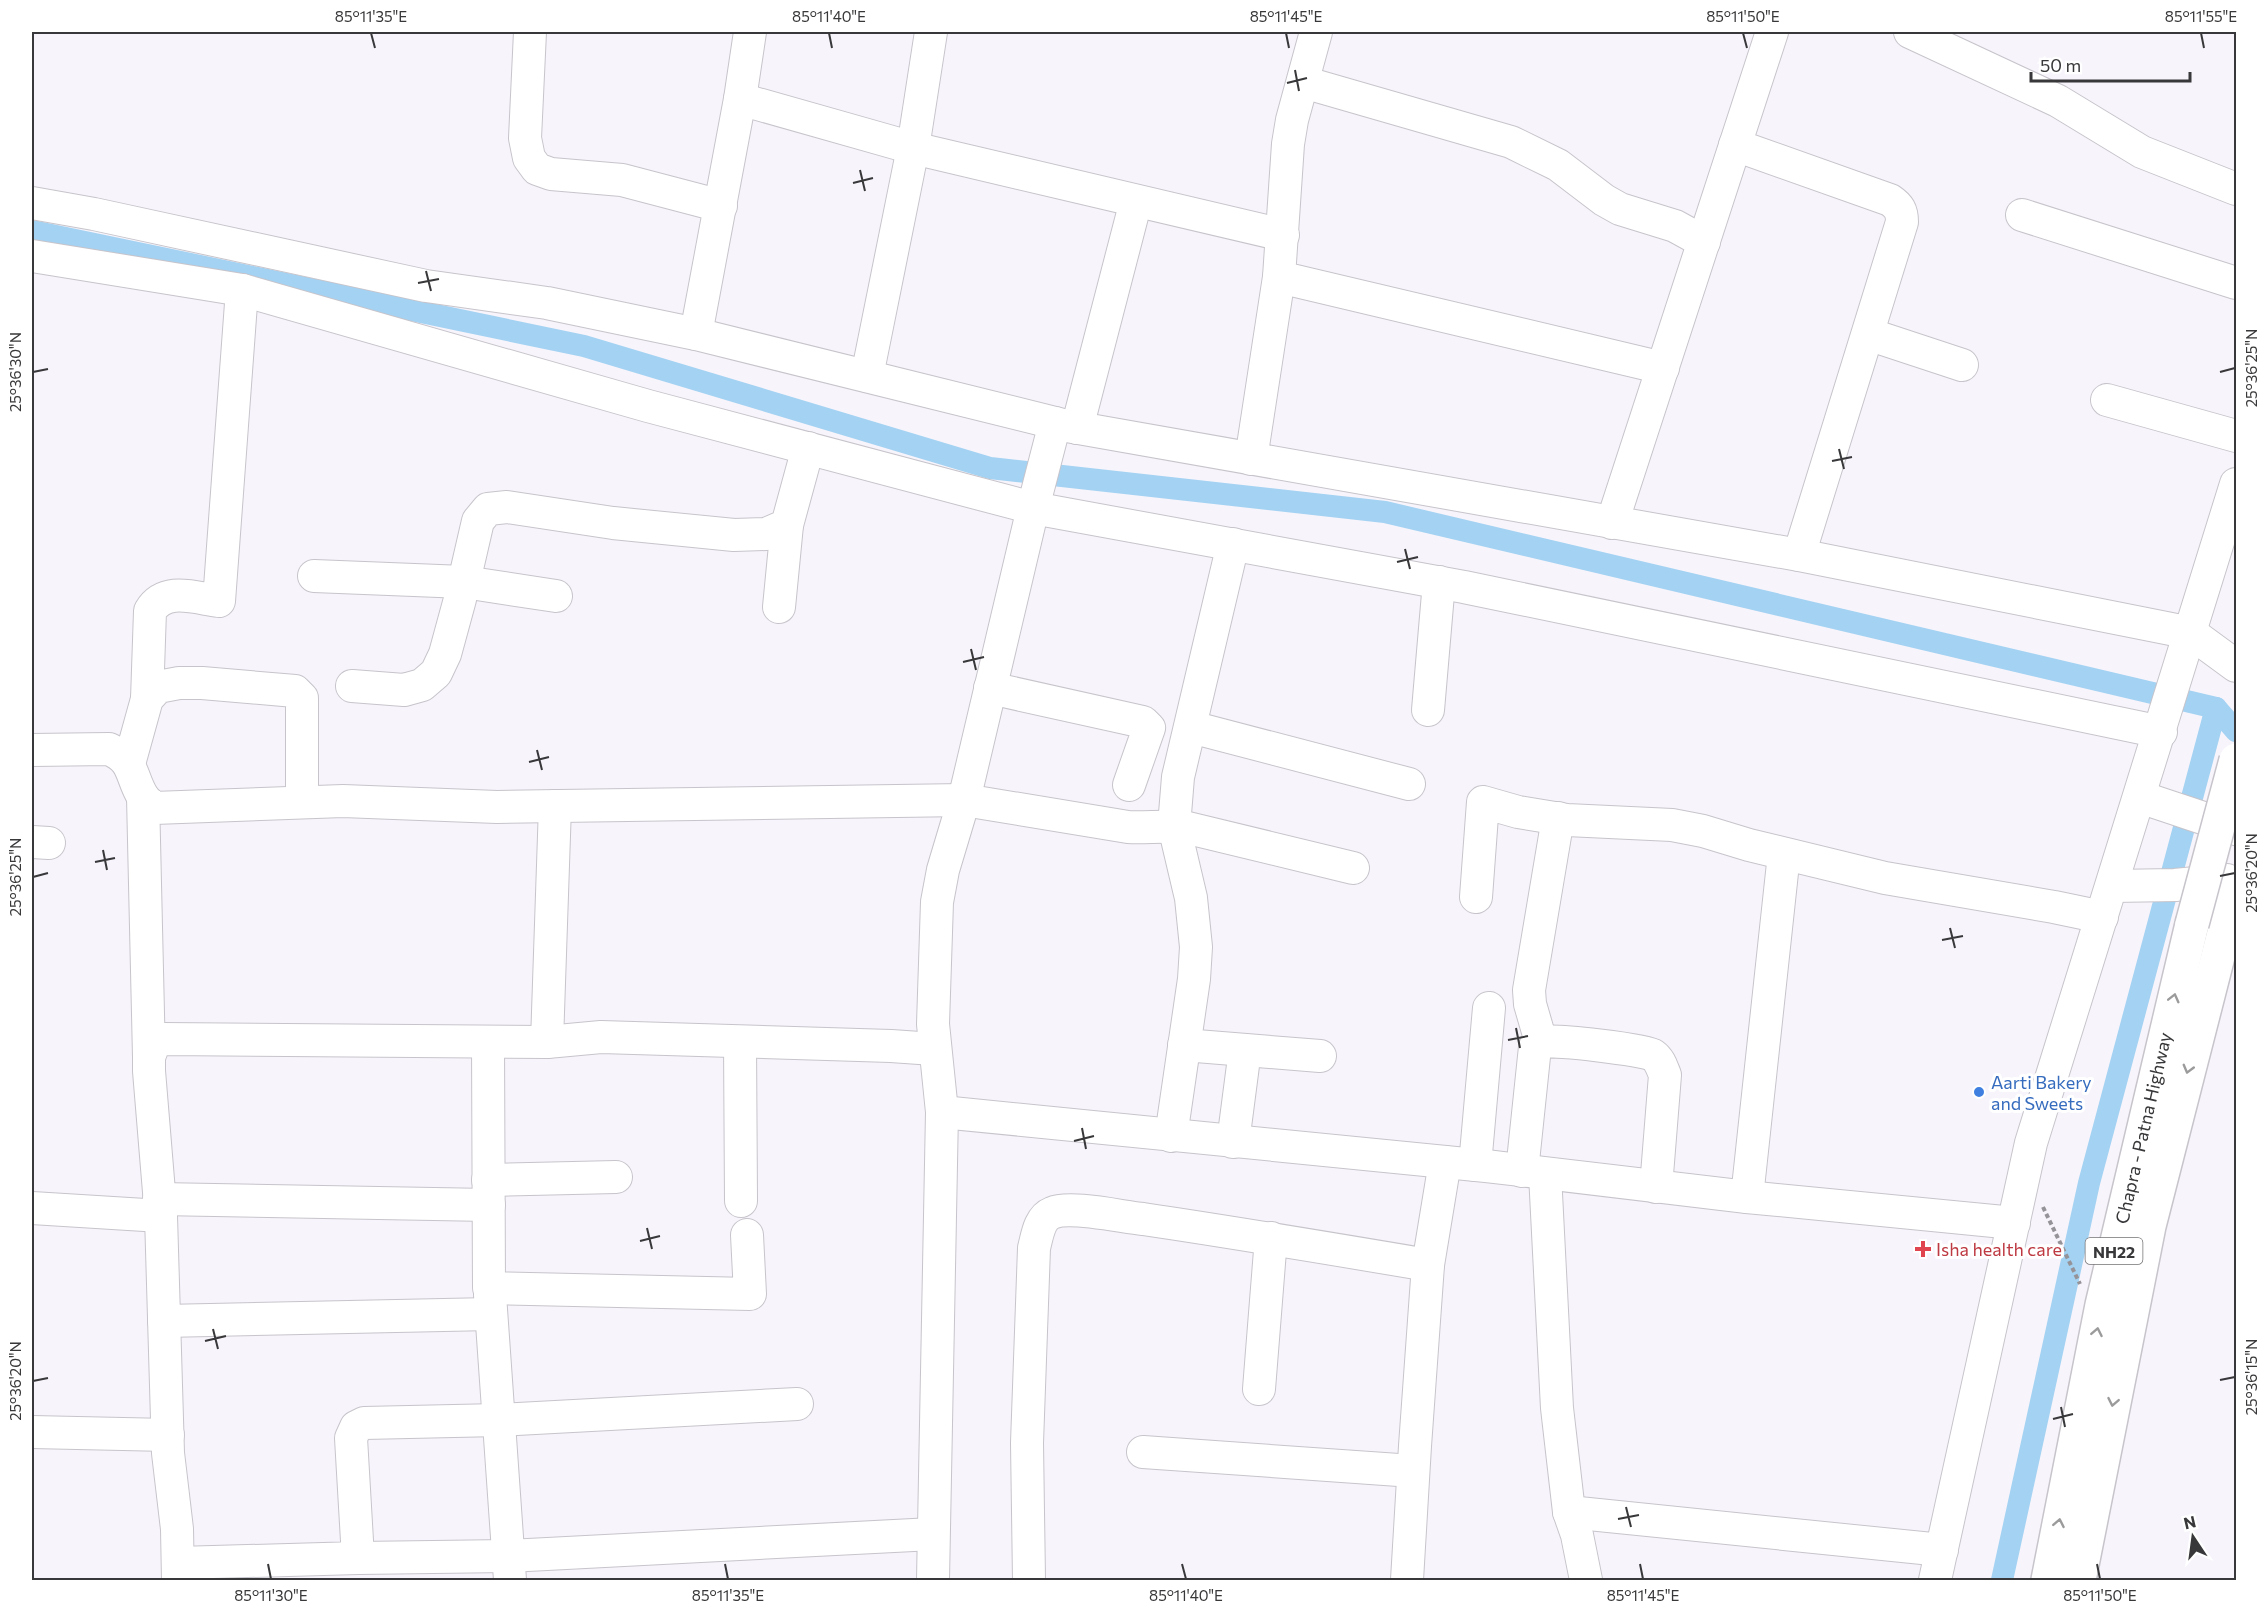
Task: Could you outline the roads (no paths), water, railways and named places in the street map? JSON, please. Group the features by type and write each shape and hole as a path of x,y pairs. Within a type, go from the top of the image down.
{"highway":[{"name":"NH22","path":"2190,932 2236,760"},
{"name":"NH22","path":"2222,940 2236,886"},
{"path":"2190,932 2222,940"},
{"name":"Chapra - Patna Highway","path":"2049,1581 2102,1305 2190,932"},
{"name":"Chapra - Patna Highway","path":"2079,1581 2149,1227 2222,940"}],"street":[{"path":"530,32 525,138 529,158 537,169 551,174 622,180 721,206"},
{"path":"696,334 721,206 750,32"},
{"path":"867,376 913,148 931,32"},
{"path":"1251,459 1279,278 1288,144 1316,32"},
{"path":"1612,523 1772,32"},
{"path":"1910,32 2058,101 2142,152 2236,189"},
{"path":"1303,82 1511,142 1558,165 1604,200 1620,209 1675,226 1704,242"},
{"path":"740,99 913,148 1283,235"},
{"path":"1735,145 1890,200 1902,213 1902,222 1799,555"},
{"path":"933,1581 942,1112 933,1024 937,902 949,845 964,800 1034,502 1046,461 1066,425 1136,201"},
{"path":"32,203 104,216 426,286 538,302 696,334 1066,425 1799,555 2187,646 2236,666"},
{"path":"2022,215 2236,283"},
{"path":"32,256 242,290 648,406 808,448 1034,502 1233,544 1439,582 2163,725"},
{"path":"1279,278 1663,368"},
{"path":"129,764 147,699 150,611 156,602 173,595 219,601 242,290"},
{"path":"1868,334 1962,365"},
{"path":"2107,400 2236,436"},
{"path":"779,607 788,525 808,448"},
{"path":"1935,1581 2031,1143 2102,917 2125,886 2140,797 2236,484"},
{"path":"352,686 404,690 422,685 436,673 444,654 464,582 478,521 488,509 507,507 613,523 734,535 766,534 788,525"},
{"path":"1171,1136 1194,980 1196,947 1191,898 1174,826 1178,777 1233,544"},
{"path":"314,576 464,582 556,596"},
{"path":"1428,710 1439,582"},
{"path":"147,699 158,687 179,683 295,691 302,698 302,802"},
{"path":"990,688 1143,722 1149,728 1129,785"},
{"path":"1191,727 1409,784"},
{"path":"32,750 109,750 121,754 129,764 143,797 149,1057 160,1208 168,1435 177,1529 178,1572 358,1558 509,1568 933,1534"},
{"path":"143,797 154,807 343,801 497,807 964,800 1128,827 1174,826 1353,868"},
{"path":"2140,797 2236,829"},
{"path":"1476,897 1483,802 1518,812 1558,818 1672,825 1885,878 2102,917"},
{"path":"547,1042 555,806"},
{"path":"1541,1042 1529,990 1558,818"},
{"path":"1747,1197 1784,854"},
{"path":"2125,886 2175,885 2236,879"},
{"path":"1407,1581 1428,1265 1460,1163 1489,1008"},
{"path":"149,1057 154,1044 163,1039 547,1042 601,1037 934,1049"},
{"path":"1586,1581 1577,1534 1569,1512 1534,1172 1535,1047 1541,1042 1555,1041 1633,1050 1652,1054 1660,1062 1665,1075 1665,1092 1656,1187"},
{"path":"488,1042 490,1301 509,1568"},
{"path":"740,1042 741,1201"},
{"path":"1184,1045 1320,1056"},
{"path":"1233,1142 1245,1050"},
{"path":"942,1112 1460,1163 1747,1197 2014,1223"},
{"path":"32,1208 160,1208 488,1192 616,1177"},
{"path":"1029,1581 1028,1393 1034,1248 1042,1221 1050,1213 1067,1211 1271,1238 1428,1265"},
{"path":"164,1320 490,1301 750,1294 747,1235"},
{"path":"1259,1389 1271,1238"},
{"path":"358,1558 351,1438 356,1427 364,1423 499,1420 797,1404"},
{"path":"32,1432 168,1435"},
{"path":"1143,1452 1413,1471"},
{"path":"1569,1512 1942,1550"}],"waterway":[{"path":"32,231 584,346 990,468 1385,512 2216,708 2236,731"},
{"path":"2002,1580 2089,1183 2216,708"}],"place":[{"name":"Aarti Bakery and Sweets","path":"1979,1092"},
{"name":"Isha health care","path":"1923,1249"}]}
